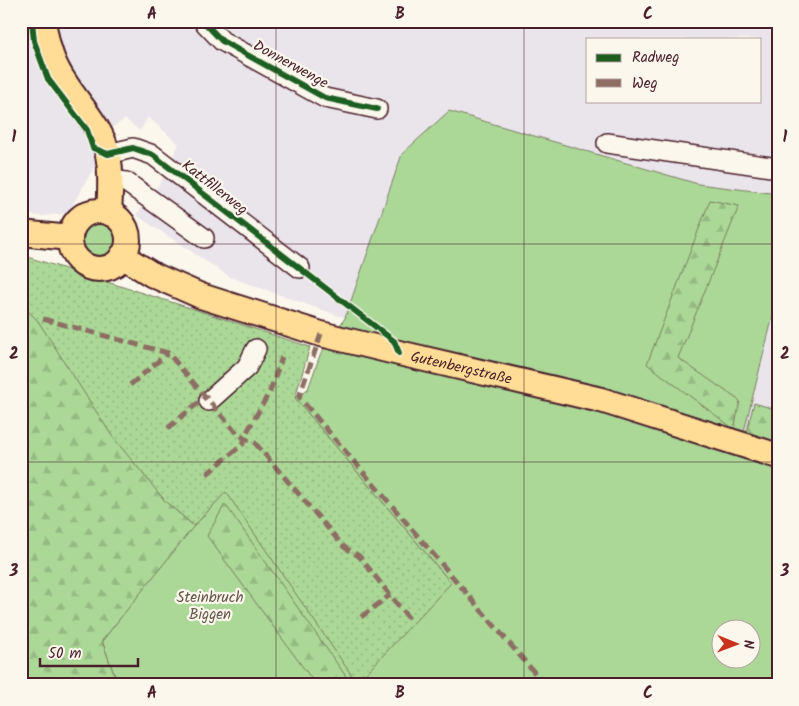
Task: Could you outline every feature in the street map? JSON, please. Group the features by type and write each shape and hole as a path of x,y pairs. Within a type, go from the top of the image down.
{"main road":[{"path":"43,21 47,47 57,71 95,124 108,154 111,180 108,213"},
{"path":"91,212 108,213 122,224 126,232 127,240 122,256 108,268 89,268 75,256 71,248 70,238 76,222 83,216 91,212"},
{"path":"21,233 70,238"},
{"name":"Gutenbergstraße","path":"122,256 153,275 201,296 321,334 399,354 601,400 778,456"}],"street":[{"name":"Donnerwenge","path":"203,21 222,41 324,98 376,109"},
{"path":"607,143 778,168"},
{"name":"Kattfillerweg","path":"108,154 133,148 153,155 300,268"},
{"path":"111,180 126,182 204,238"},
{"path":"209,401 247,367 256,348"}],"shaded area":[{"path":"21,21 778,21 778,194 698,184 599,154 402,154 345,318 230,277 136,215 160,183 179,144 148,117 140,131 125,119 112,128 108,154 92,171 68,213 42,216 21,214"},
{"path":"778,296 778,445 743,435"}],"green space":[{"name":"Steinbruch Biggen","path":"449,111 698,184 778,194 778,296 743,435 778,445 778,685 118,685 102,641 121,617 21,311 200,520 226,491 253,530 451,583 295,398 308,389 320,355 345,318 402,154"},
{"path":"710,200 739,206 678,358 740,401 734,429 647,364"},
{"path":"101,221 108,224 114,230 117,241 116,249 108,258 101,261 93,261 86,258 78,249 77,237 80,230 89,222"},
{"path":"21,255 310,347 295,398 451,583 357,683 226,492 194,526 166,502 112,436 38,321 21,304"},
{"path":"21,304 38,321 166,502 194,526 102,641 118,685 21,685"},
{"path":"754,403 778,410 778,442 746,433"},
{"path":"225,504 352,685 316,685 207,536"}],"marked path":[{"path":"43,319 168,353 233,429 245,439 255,443 344,547 359,556 410,620"},
{"path":"321,334 299,397 545,685"},
{"path":"130,385 168,353"},
{"path":"207,474 243,444 247,432 270,391 282,357"},
{"path":"168,428 205,397"},
{"path":"361,617 390,595"}],"cycle path":[{"path":"32,21 34,41 48,79 87,130 93,148 108,154 133,148 153,155 394,341 399,353"},
{"path":"203,21 222,41 325,98 377,109"}]}
